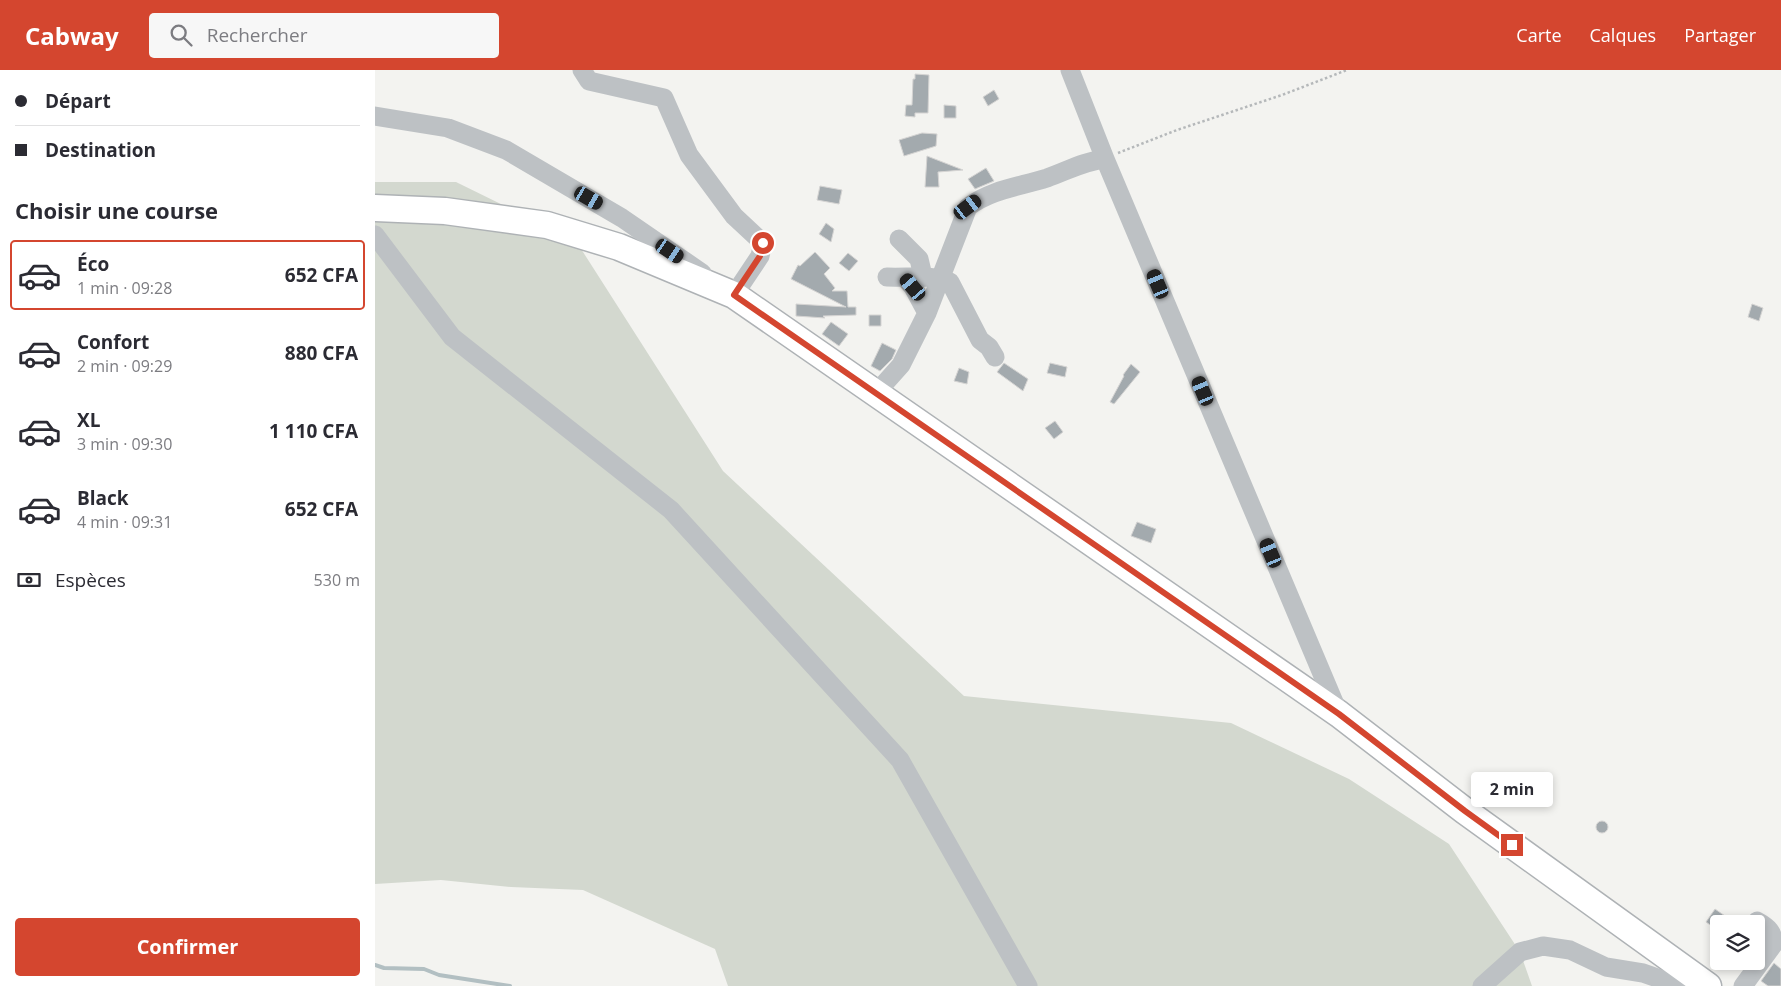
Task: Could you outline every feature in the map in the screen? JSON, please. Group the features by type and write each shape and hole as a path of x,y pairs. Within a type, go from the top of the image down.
{"highway":[{"path":"375,208 445,211 547,225 619,247 734,295 1339,714 1465,811 1708,986"}],"street":[{"path":"375,116 447,128 506,150 622,218 734,295 760,256 763,243 734,216 689,155 664,98 589,81 582,70"},
{"path":"1070,70 1105,159 1339,714"},
{"path":"914,277 968,207 981,198 1048,178 1075,166 1105,159"},
{"path":"375,235 452,337 671,510 900,760 1028,986"},
{"path":"899,239 919,259 913,287 927,313"},
{"path":"876,393 901,365 927,313 914,277"},
{"path":"914,277 950,282 979,340 989,347 995,357"},
{"path":"1765,926 1769,928 1774,939 1773,945 1765,956"},
{"path":"1482,986 1520,952 1543,946 1570,950 1606,967 1643,973 1680,986"},
{"path":"1743,986 1755,970"}],"path":[{"path":"1105,159 1177,130 1283,95 1347,70"}],"shaded area":[{"path":"375,182 456,182 576,241 723,471 964,696 1231,723 1349,779 1449,844 1520,952 1532,986 728,986 715,949 583,890 511,887 441,880 375,884"}],"building":[{"path":"915,74 929,75 928,113 915,113 915,117 905,116 906,105 912,105 913,79 915,79"},
{"path":"994,90 999,99 988,106 983,97"},
{"path":"944,105 956,106 956,118 944,118"},
{"path":"922,133 937,134 936,146 904,156 899,140"},
{"path":"927,156 963,170 938,172 939,187 925,187"},
{"path":"986,168 994,181 975,189 968,179"},
{"path":"820,186 842,190 839,204 817,200"},
{"path":"826,223 834,229 831,242 819,234"},
{"path":"815,252 830,268 824,274 835,288 832,291 847,291 848,307 856,307 856,315 823,316 825,318 796,316 796,304 846,307 791,279 798,265 800,266"},
{"path":"848,253 858,261 849,271 839,263"},
{"path":"1752,304 1763,308 1759,321 1748,317"},
{"path":"869,315 881,315 881,326 869,326"},
{"path":"831,322 848,334 839,346 822,334"},
{"path":"882,343 896,350 892,359 880,371 871,366"},
{"path":"1004,363 1028,379 1023,391 997,372"},
{"path":"1050,363 1067,367 1065,377 1047,373"},
{"path":"1131,364 1140,372 1114,404 1110,402 1123,375"},
{"path":"959,368 969,372 967,384 954,381"},
{"path":"1055,421 1063,432 1054,439 1045,428"},
{"path":"1137,522 1156,529 1151,543 1131,536"},
{"path":"1600,821 1604,821 1608,827 1604,833 1600,833 1596,829 1596,825"},
{"path":"1715,909 1724,915 1711,915"},
{"path":"1710,916 1710,925 1706,922"},
{"path":"1774,963 1781,969 1781,986 1768,986 1761,981"}],"waterway":[{"path":"375,965 384,968 424,969 439,975 510,986"}],"route":[{"path":"763,243 760,256 734,295 1339,714 1512,845"}]}
